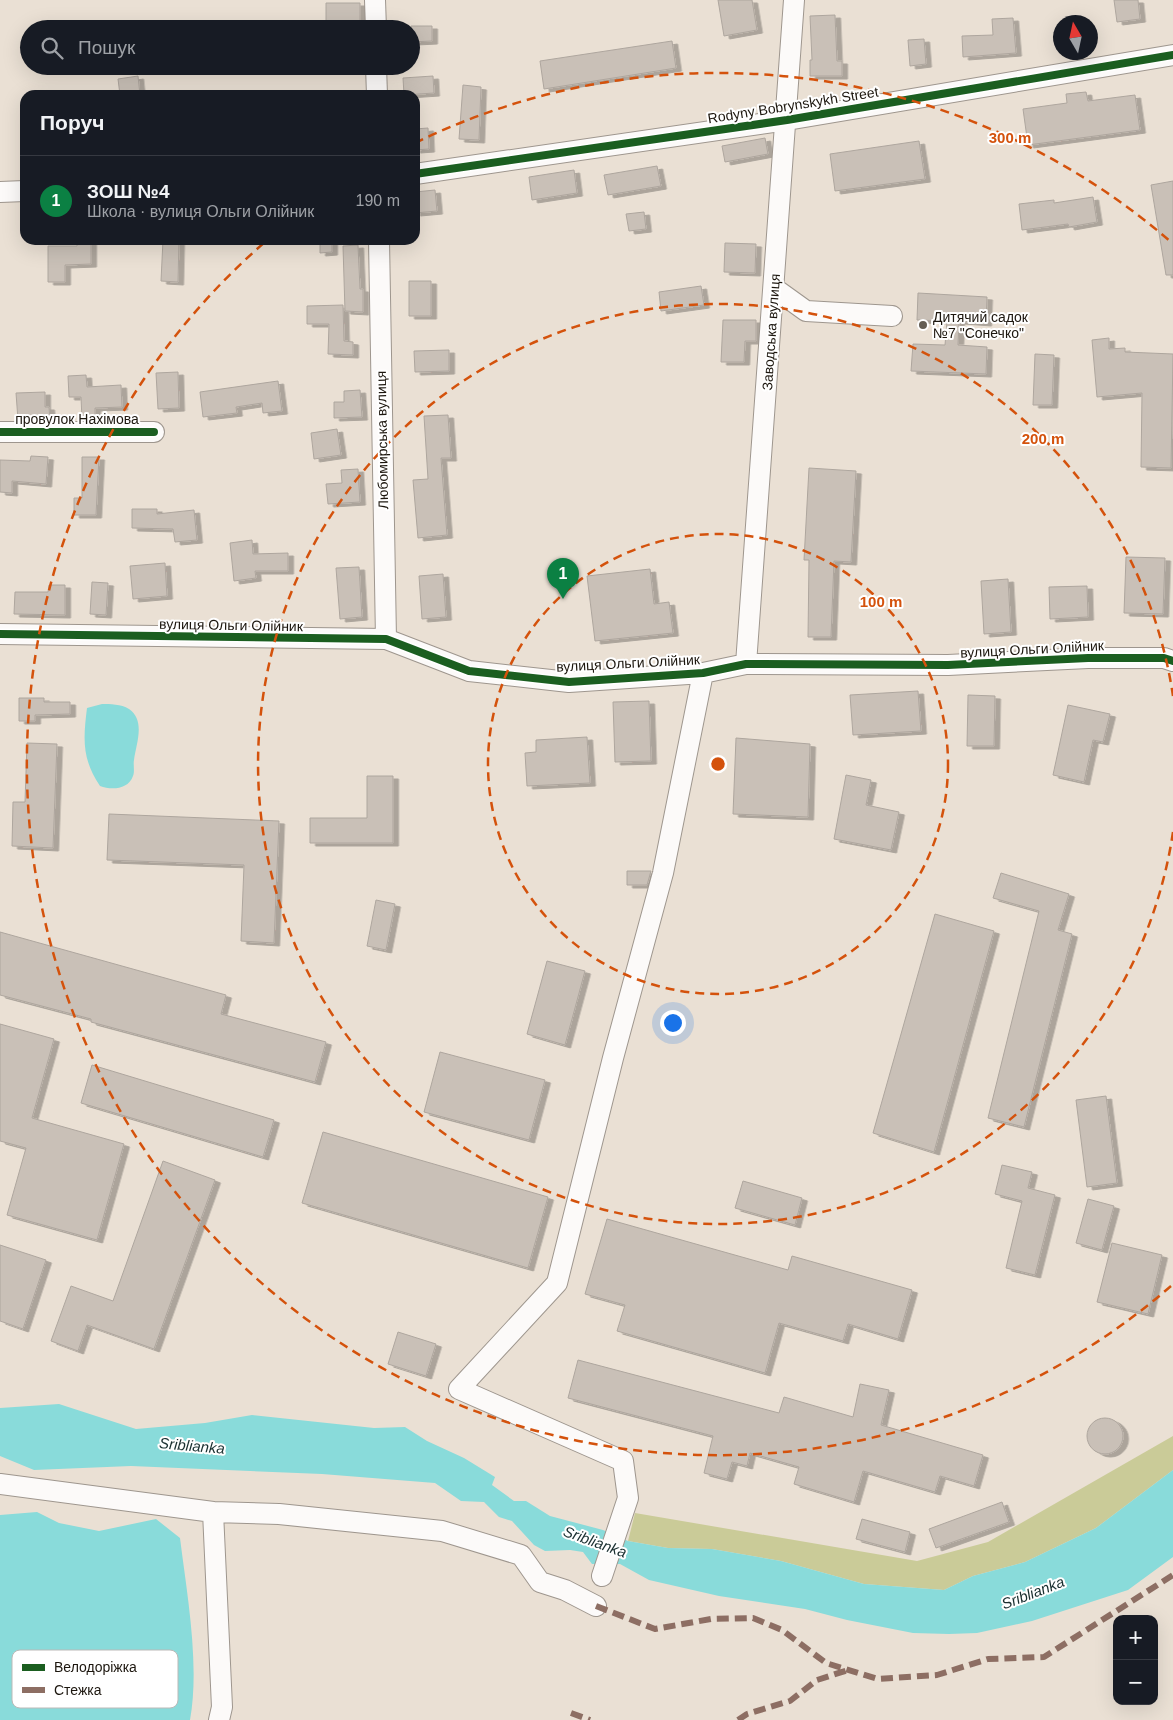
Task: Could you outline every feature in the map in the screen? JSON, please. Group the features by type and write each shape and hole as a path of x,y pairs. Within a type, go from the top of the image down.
{"street":[{"path":"375,0 376,20"},
{"name":"Заводська вулиця","path":"746,664 787,120 794,0"},
{"name":"Rodyny Bobrynskykh Street","path":"420,173 787,120 1173,55"},
{"path":"376,75 377,90"},
{"path":"0,192 20,191"},
{"name":"Любомирська вулиця","path":"379,245 386,639"},
{"path":"774,288 806,311 892,316"},
{"name":"провулок Нахімова","path":"0,432 154,432"},
{"name":"вулиця Ольги Олійник","path":"0,634 386,639 470,671 569,682 703,673 746,664 948,665 1088,658 1164,658 1173,661"},
{"path":"602,1576 628,1498 623,1461 459,1389 557,1283 613,1058 663,873 703,673"},
{"path":"0,1484 213,1512 279,1514 442,1531 521,1555 540,1582 565,1590 596,1606"},
{"path":"213,1512 222,1708 219,1720"}],"green space":[{"path":"1173,1436 1173,1470 1096,1528 1025,1562 973,1576 944,1590 864,1584 781,1561 712,1549 668,1548 628,1541 635,1513 917,1561 988,1542"}],"water":[{"path":"102,704 126,707 134,714 139,726 133,776 131,781 119,788 100,786 90,767 85,749 87,708"},
{"name":"Sriblianka","path":"59,1404 136,1429 205,1423 252,1415 374,1428 405,1427 427,1441 464,1458 495,1477 492,1485 514,1501 526,1501 550,1516 603,1530 628,1541 668,1548 712,1549 781,1561 864,1584 944,1590 973,1576 1025,1562 1096,1528 1173,1470 1173,1557 1128,1590 1032,1621 977,1633 913,1633 847,1620 805,1609 719,1596 649,1580 620,1564 592,1564 583,1552 570,1550 545,1551 534,1545 512,1521 499,1517 484,1502 461,1501 435,1483 322,1474 131,1466 34,1470 0,1456 0,1408"},
{"path":"37,1512 59,1523 99,1531 156,1519 180,1538 193,1653 193,1699 190,1720 0,1720 0,1515"}],"building":[{"path":"718,0 752,0 757,30 724,36"},
{"path":"1114,0 1138,0 1140,19 1117,22"},
{"path":"326,3 360,3 360,20 326,20"},
{"path":"835,15 837,61 842,61 842,76 810,76 810,60 812,60 810,16"},
{"path":"1013,18 1016,53 963,57 962,36 993,35 992,19"},
{"path":"420,26 432,26 432,41 420,42"},
{"path":"924,39 926,64 910,66 908,40"},
{"path":"672,41 676,68 544,89 540,61"},
{"path":"138,76 139,90 119,90 118,79"},
{"path":"433,76 434,93 420,94 420,90 404,90 403,78"},
{"path":"463,85 481,87 479,140 459,139"},
{"path":"1086,92 1088,101 1135,95 1140,130 1028,145 1023,109 1067,103 1066,94"},
{"path":"428,128 429,149 420,150 420,129"},
{"path":"765,138 768,154 725,162 722,146"},
{"path":"919,141 925,179 835,191 830,154"},
{"path":"657,166 661,186 608,195 604,175"},
{"path":"574,170 577,193 532,200 529,177"},
{"path":"1173,181 1173,275 1166,275 1151,185"},
{"path":"435,190 437,211 420,213 420,192"},
{"path":"1093,197 1097,222 1069,227 1068,224 1022,230 1019,204 1054,200 1054,203"},
{"path":"644,212 646,229 629,231 626,214"},
{"path":"725,243 756,244 755,273 724,272"},
{"path":"91,245 91,264 65,265 65,282 48,282 48,246"},
{"path":"163,245 179,245 178,282 161,281"},
{"path":"320,245 332,245 332,252 320,253"},
{"path":"358,245 360,289 363,289 363,312 345,311 343,246"},
{"path":"409,281 431,281 431,316 409,316"},
{"path":"701,286 704,305 661,311 659,292"},
{"path":"918,293 987,297 986,323 959,321 958,345 987,347 986,374 911,371 913,344 945,345 947,321 917,320"},
{"path":"343,305 344,341 353,342 353,355 328,354 329,324 307,324 307,306"},
{"path":"723,320 756,320 756,341 745,341 744,362 721,362"},
{"path":"1109,338 1109,349 1125,348 1125,352 1173,354 1171,468 1141,467 1142,393 1097,397 1092,340"},
{"path":"449,350 449,371 415,372 414,351"},
{"path":"1035,354 1054,355 1052,405 1033,405"},
{"path":"178,372 179,408 158,409 156,373"},
{"path":"86,375 87,387 121,385 122,407 95,408 95,420 82,420 81,397 69,397 68,376"},
{"path":"278,381 282,411 263,413 262,403 236,407 237,413 203,417 200,392"},
{"path":"360,390 362,417 334,418 334,402 344,402 344,391"},
{"path":"45,392 45,407 49,407 50,420 18,420 16,393"},
{"path":"448,415 451,458 441,458 447,535 418,538 413,480 428,479 424,416"},
{"path":"337,429 341,455 314,459 311,433"},
{"path":"31,456 48,457 46,484 12,481 12,493 0,492 0,460 30,461"},
{"path":"82,457 99,457 96,515 74,515 74,498 82,498"},
{"path":"809,468 856,471 851,562 834,561 831,637 808,637 809,560 804,560"},
{"path":"358,469 360,502 328,504 326,484 342,483 341,470"},
{"path":"132,509 157,509 157,514 194,510 197,540 175,542 173,529 132,528"},
{"path":"252,540 253,554 288,553 288,571 255,571 256,578 234,581 230,543"},
{"path":"1126,557 1165,558 1163,614 1124,613"},
{"path":"165,563 167,596 133,599 130,566"},
{"path":"359,567 362,617 340,619 336,568"},
{"path":"650,569 654,604 669,602 673,633 595,641 587,576"},
{"path":"443,574 446,617 422,619 419,576"},
{"path":"1008,579 1011,632 984,634 981,581"},
{"path":"92,582 108,583 106,615 90,614"},
{"path":"49,585 65,585 65,615 14,614 15,592 48,592"},
{"path":"1087,586 1088,617 1050,619 1049,587"},
{"path":"918,691 921,731 853,735 850,695"},
{"path":"968,695 995,696 994,746 967,746"},
{"path":"19,698 44,698 44,702 70,702 70,714 35,715 35,721 19,721"},
{"path":"649,701 651,761 615,762 613,702"},
{"path":"1068,705 1110,714 1103,742 1093,740 1084,782 1053,775"},
{"path":"587,737 590,783 527,786 525,753 536,752 536,740"},
{"path":"736,738 810,744 808,817 733,814"},
{"path":"27,743 57,744 53,848 12,846 13,802 25,802"},
{"path":"846,775 871,780 866,805 899,812 891,850 834,839"},
{"path":"367,776 393,776 393,843 310,843 310,818 367,818"},
{"path":"109,814 279,821 274,943 241,941 244,865 107,860"},
{"path":"627,871 651,871 647,885 627,885"},
{"path":"1001,873 1069,894 1058,930 1072,934 1024,1127 988,1118 1039,911 993,898"},
{"path":"376,900 395,904 386,950 367,946"},
{"path":"935,914 994,931 934,1152 873,1133"},
{"path":"0,932 226,995 221,1014 326,1042 315,1082 91,1022 91,1019 0,995"},
{"path":"547,961 585,971 565,1045 527,1034"},
{"path":"0,1024 54,1039 32,1118 124,1144 97,1240 7,1215 26,1148 0,1141"},
{"path":"440,1052 545,1080 529,1140 424,1112"},
{"path":"92,1065 274,1120 263,1157 81,1103"},
{"path":"1106,1096 1117,1183 1087,1187 1076,1100"},
{"path":"323,1132 548,1197 528,1268 302,1203"},
{"path":"163,1161 215,1180 154,1349 87,1325 78,1351 51,1341 71,1286 113,1301"},
{"path":"1002,1165 1032,1172 1028,1188 1055,1195 1035,1275 1006,1268 1022,1201 995,1194"},
{"path":"743,1181 802,1198 795,1225 735,1208"},
{"path":"1088,1199 1114,1206 1102,1250 1076,1243"},
{"path":"607,1219 788,1270 792,1256 912,1290 898,1339 848,1324 843,1341 779,1323 765,1373 617,1331 625,1305 585,1294"},
{"path":"1112,1243 1162,1255 1148,1314 1097,1302"},
{"path":"0,1245 46,1260 23,1329 0,1321"},
{"path":"398,1332 436,1344 426,1376 388,1364"},
{"path":"578,1360 779,1413 784,1397 853,1417 860,1384 889,1390 881,1425 983,1455 974,1486 940,1476 935,1492 863,1471 854,1502 794,1484 799,1467 750,1453 747,1466 732,1462 727,1479 704,1473 713,1436 568,1398"},
{"path":"1105,1418 1112,1419 1118,1423 1122,1429 1122,1443 1118,1449 1112,1453 1105,1454 1098,1453 1092,1449 1088,1443 1087,1436 1088,1429 1092,1423 1098,1419"},
{"path":"1002,1502 1009,1522 936,1548 929,1529"},
{"path":"862,1519 910,1532 905,1552 856,1539"}],"marked path":[{"path":"596,1606 655,1629 711,1619 753,1618 782,1630 826,1663 878,1679 937,1675 988,1659 1044,1657 1173,1575"},
{"path":"738,1720 747,1714 790,1701 817,1680 848,1670"},
{"path":"571,1713 590,1720"}],"cycle path":[{"path":"420,173 787,120 1173,55"},
{"path":"0,432 154,432"},
{"path":"0,634 386,639 469,671 569,682 703,673 746,664 948,665 1088,658 1164,658 1173,661"}],"place":[{"name":"Дитячий садок №7 \"Сонечко\"","path":"923,325"},
{"name":"ЗОШ №4","path":"563,599"}]}
